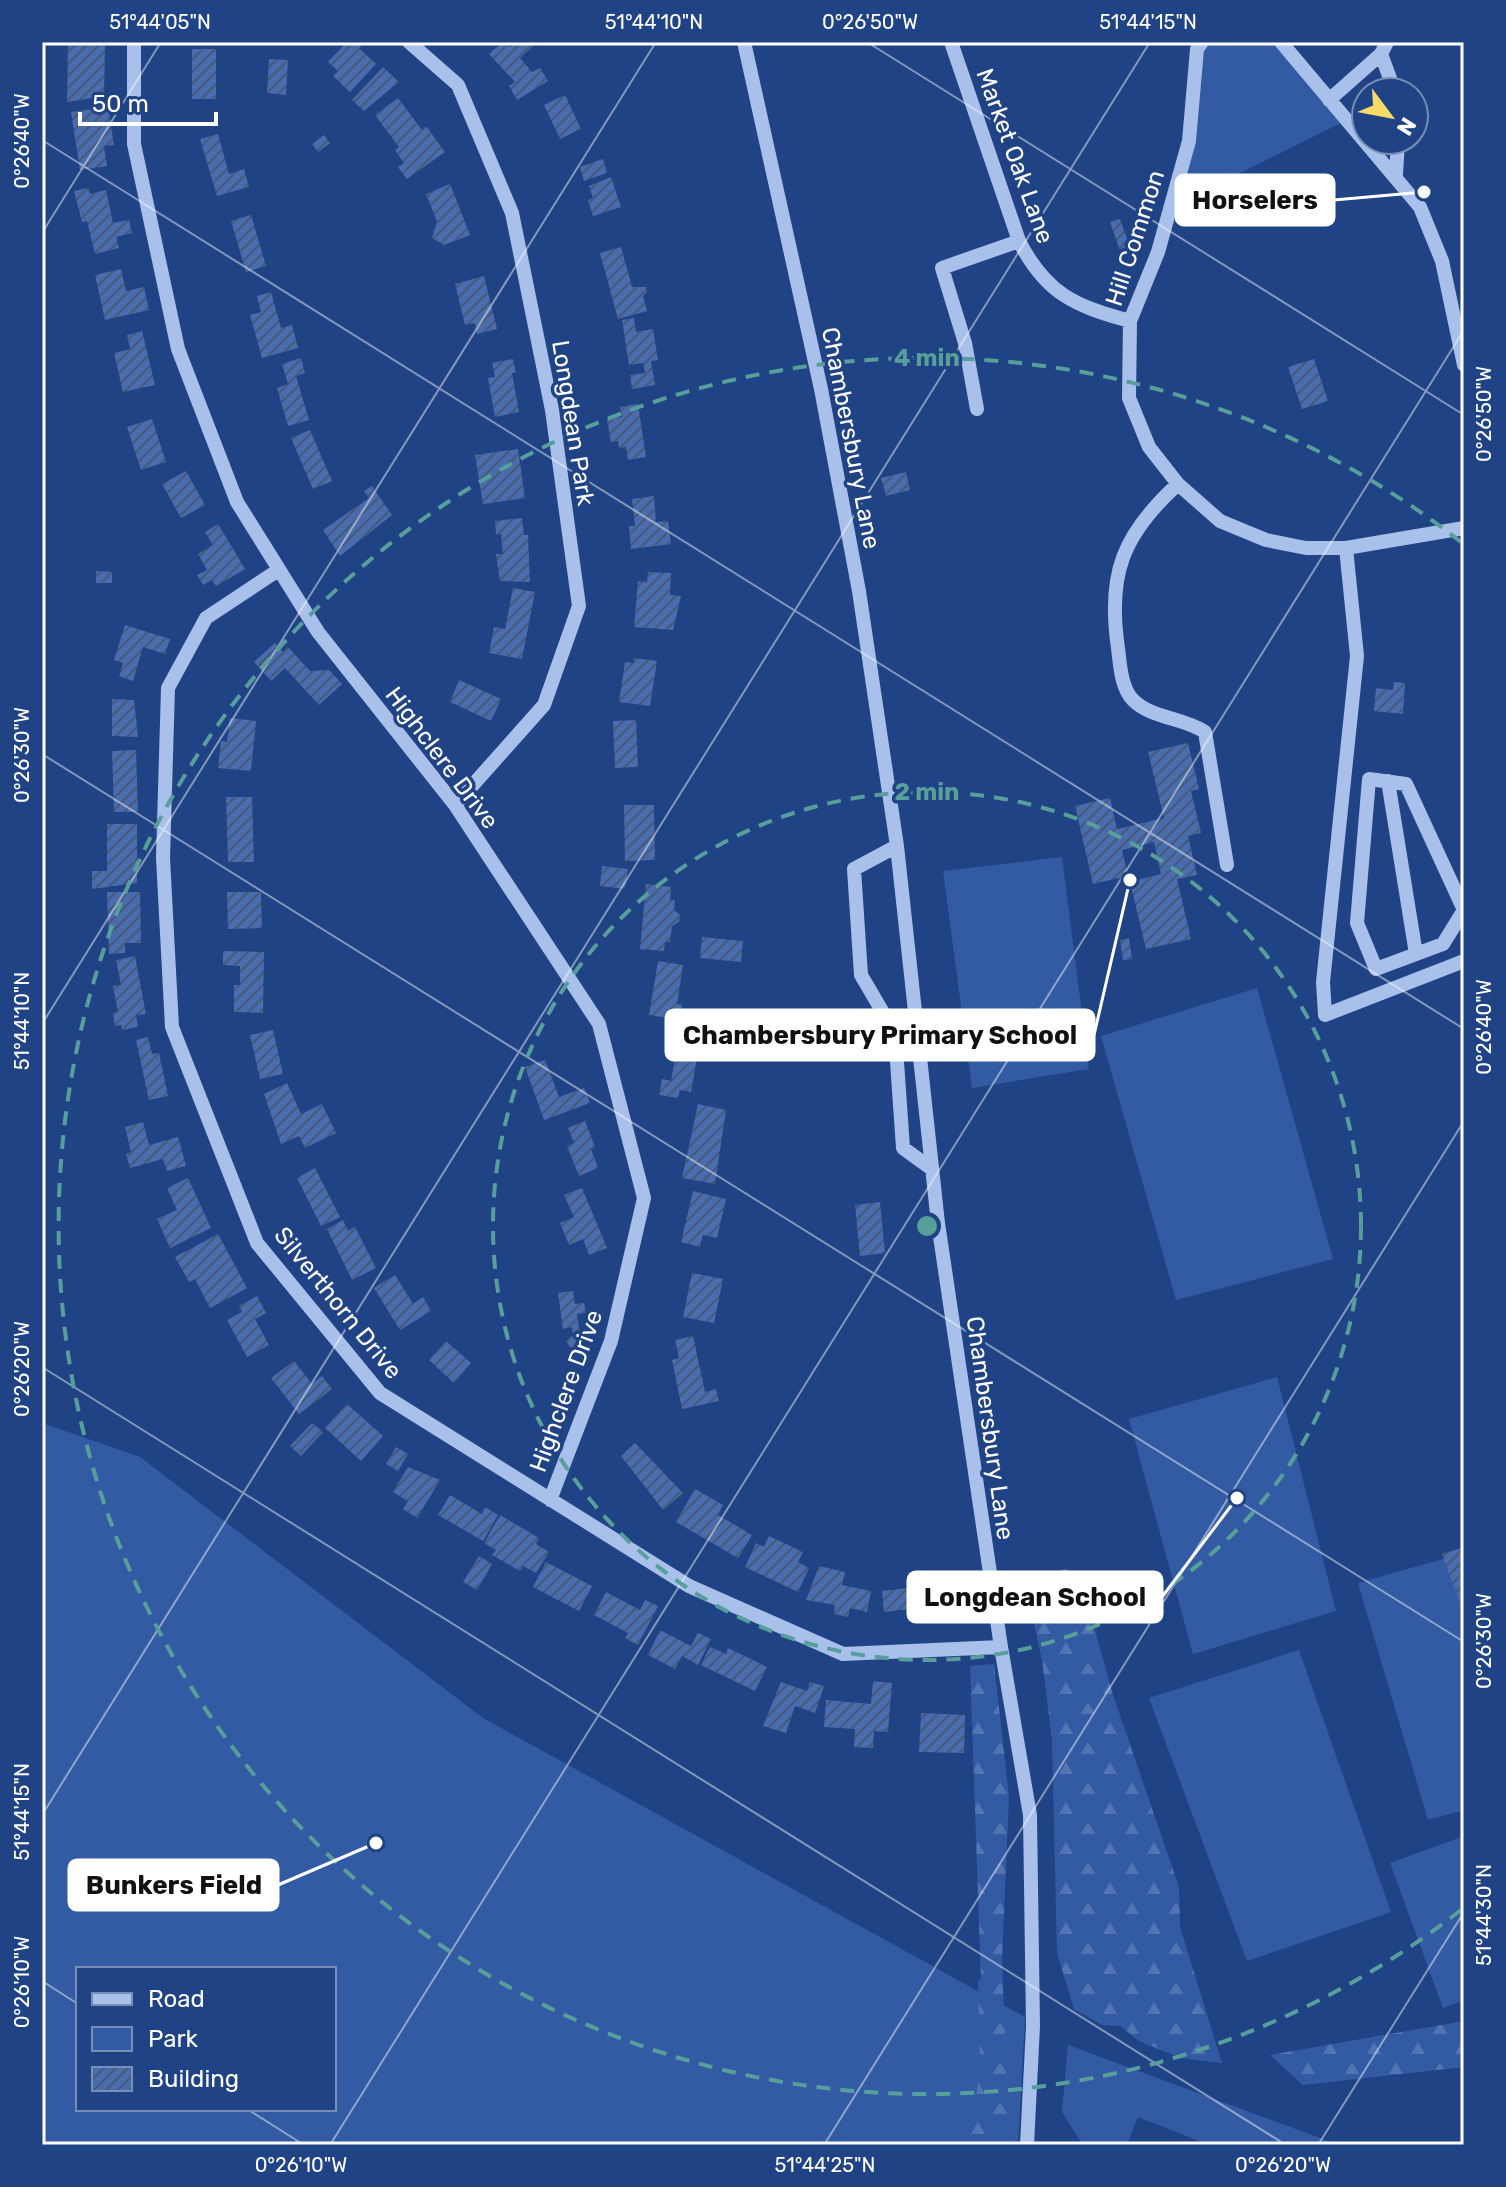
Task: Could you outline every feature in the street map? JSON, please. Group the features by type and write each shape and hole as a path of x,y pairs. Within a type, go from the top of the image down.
{"street":[{"name":"Highclere Drive","path":"134,42 134,144 178,349 237,502 277,571 318,632 455,805 599,1024 644,1198 611,1341 550,1500"},
{"name":"Longdean Park","path":"409,42 458,85 512,213 552,410 579,606 544,705 455,805"},
{"name":"Chambersbury Lane","path":"744,42 821,389 859,591 897,846 932,1169 1001,1647 1030,1815 1033,2026 1027,2145"},
{"name":"Market Oak Lane","path":"951,42 1019,241 1033,268 1052,288 1084,307 1130,321"},
{"name":"Hill Common","path":"1202,42 1197,49 1189,141 1158,252 1130,321 1129,398 1149,447 1178,484 1220,521 1266,540 1306,548 1346,548 1464,528"},
{"path":"1281,42 1420,207 1442,261 1464,365"},
{"path":"1329,100 1384,48 1391,76"},
{"path":"1396,175 1397,156"},
{"path":"977,409 965,343 942,268 1019,241"},
{"path":"1178,484 1129,537 1115,581 1114,619 1121,672 1130,697 1144,710 1189,722 1205,732 1227,865"},
{"path":"1346,548 1357,656 1323,982 1325,1015 1464,961"},
{"name":"Silverthorn Drive","path":"277,571 206,618 168,688 163,858 172,1027 257,1243 380,1393 689,1586 843,1654 1001,1647"},
{"path":"1348,760 1369,779 1406,784 1464,910 1423,977"},
{"path":"1369,779 1357,923 1376,969 1443,944"},
{"path":"1388,781 1416,954"},
{"path":"897,846 854,869 861,975 895,1033 903,1148 932,1169"}],"green space":[{"path":"1202,42 1281,42 1347,120 1170,208"},
{"path":"1062,857 1089,1069 972,1088 943,871"},
{"path":"1257,988 1333,1259 1176,1300 1101,1036"},
{"path":"1277,1377 1336,1611 1193,1654 1129,1419"},
{"path":"42,1423 140,1457 483,1718 1025,2017 1018,2145 42,2145"},
{"path":"1464,1553 1464,1810 1428,1820 1358,1583"},
{"path":"1065,1569 1074,1573 1082,1584 1113,1695 1179,1887 1180,1927 1222,2063 1180,2058 1139,2041 1120,2026 1102,2025 1074,2009 1057,1953 1052,1740 1042,1660 1029,1600 1051,1573"},
{"path":"1299,1650 1391,1912 1247,1961 1149,1698"},
{"path":"994,1664 1009,1796 1002,1959 1009,2145 951,2145 972,2115 977,2093 980,2044 978,1979 981,1980 970,1666"},
{"path":"1464,1836 1464,2000 1443,2008 1390,1863"},
{"path":"1464,2021 1464,2067 1303,2085 1270,2055"},
{"path":"1068,2045 1339,2145 1209,2145 1138,2117 1127,2144 1082,2144 1062,2112"}],"building":[{"path":"347,42 358,42 362,46 359,48 376,64 350,92 333,76 338,71 328,62"},
{"path":"503,42 510,47 516,42 537,42 520,58 532,72 540,68 548,81 517,100 509,86 515,82 489,54"},
{"path":"68,43 105,44 104,96 67,102"},
{"path":"192,49 216,49 216,99 192,99"},
{"path":"269,59 288,60 286,95 267,93"},
{"path":"383,67 399,82 364,111 352,100"},
{"path":"565,95 581,129 560,139 544,105"},
{"path":"398,98 422,130 426,126 445,152 407,179 398,167 404,163 395,150 399,147 375,115"},
{"path":"108,107 114,145 104,146 107,166 80,170 71,112"},
{"path":"218,134 229,174 244,169 249,187 217,196 200,139"},
{"path":"324,135 330,143 318,152 312,144"},
{"path":"603,159 607,173 584,181 580,167"},
{"path":"611,177 621,207 593,216 588,200 593,198 589,186"},
{"path":"450,184 470,235 444,245 432,238 437,221 426,194"},
{"path":"88,188 90,194 106,190 113,223 129,220 132,233 116,237 119,248 95,254 87,221 82,222 74,191"},
{"path":"251,215 266,266 246,272 231,221"},
{"path":"1120,219 1130,247 1120,251 1110,222"},
{"path":"621,247 632,287 646,287 647,292 643,296 647,311 618,319 600,253"},
{"path":"121,269 126,291 144,287 149,310 105,320 95,275"},
{"path":"484,276 497,329 477,334 475,323 465,325 455,284"},
{"path":"271,292 281,328 292,325 298,348 262,358 250,315 261,312 257,296"},
{"path":"634,318 636,332 653,329 658,360 651,361 655,385 632,389 630,375 645,373 643,363 629,365 622,320"},
{"path":"142,331 155,385 123,392 114,353 130,349 127,335"},
{"path":"301,358 305,373 296,376 309,420 288,426 277,388 288,384 282,364"},
{"path":"513,359 516,373 512,373 519,412 495,417 488,378 495,377 492,363"},
{"path":"1314,359 1328,401 1302,409 1288,367"},
{"path":"638,404 646,457 628,460 626,447 619,448 618,441 611,442 607,419 622,417 620,407"},
{"path":"152,419 166,462 141,470 127,427"},
{"path":"310,430 332,481 313,489 291,438"},
{"path":"518,449 525,498 483,504 475,455"},
{"path":"186,471 205,505 181,518 162,484"},
{"path":"906,472 910,490 886,496 881,478"},
{"path":"372,486 392,515 340,556 323,530 369,498 364,491"},
{"path":"654,496 656,522 668,521 671,544 631,549 629,526 635,526 632,499"},
{"path":"522,518 524,535 528,535 530,582 500,581 496,554 503,554 501,534 496,535 495,521"},
{"path":"218,524 245,569 216,586 212,580 203,585 197,575 207,570 198,554 213,545 205,532"},
{"path":"96,571 112,572 112,583 96,583"},
{"path":"648,572 671,573 670,595 681,596 673,630 634,627 638,581 647,582"},
{"path":"513,588 535,592 522,659 489,653 494,627 505,629"},
{"path":"125,625 170,639 165,654 143,647 133,681 119,676 123,663 114,660"},
{"path":"275,643 283,652 288,647 310,671 329,670 342,684 319,705 285,668 271,681 254,662"},
{"path":"634,658 657,661 650,706 619,702 625,662 634,663"},
{"path":"459,680 501,699 491,721 450,702"},
{"path":"1394,682 1405,683 1403,714 1374,711 1376,688 1393,690"},
{"path":"112,699 134,700 138,737 112,736"},
{"path":"230,718 256,721 251,771 218,768 221,741 227,742"},
{"path":"636,720 638,767 615,768 613,721"},
{"path":"1188,743 1199,789 1191,791 1201,833 1188,836 1197,875 1177,879 1191,939 1146,949 1130,882 1161,874 1154,842 1122,850 1128,876 1093,884 1075,806 1110,798 1117,829 1164,818 1148,752"},
{"path":"136,750 138,812 114,812 112,751"},
{"path":"226,797 252,797 254,862 228,862"},
{"path":"624,805 654,805 655,860 625,861"},
{"path":"107,824 137,824 137,883 92,889 92,871 107,871"},
{"path":"602,866 628,869 625,889 600,886"},
{"path":"646,884 671,887 670,900 675,900 674,910 680,915 679,922 672,926 670,942 665,942 664,951 640,949"},
{"path":"107,892 140,892 141,943 125,943 125,953 109,954"},
{"path":"227,892 261,892 262,928 228,929"},
{"path":"702,937 743,941 741,962 700,958"},
{"path":"1129,938 1132,959 1123,960 1120,940"},
{"path":"223,951 264,952 263,1013 234,1012 234,985 240,985 240,966 223,965"},
{"path":"135,956 146,1014 136,1015 138,1027 122,1030 121,1025 115,1026 113,1013 118,1012 113,986 121,985 116,960"},
{"path":"658,961 683,965 677,1004 682,1005 680,1020 649,1015"},
{"path":"681,1025 702,1029 691,1092 680,1090 678,1098 659,1095 662,1079 671,1081"},
{"path":"273,1030 283,1074 260,1079 250,1035"},
{"path":"148,1037 152,1054 159,1053 168,1096 149,1100 136,1040"},
{"path":"545,1060 559,1097 584,1088 590,1103 544,1120 525,1067"},
{"path":"287,1083 301,1114 322,1104 336,1133 305,1148 299,1136 281,1144 264,1094"},
{"path":"698,1104 726,1110 715,1184 682,1178"},
{"path":"585,1121 595,1147 591,1149 598,1168 579,1176 567,1146 574,1143 568,1128"},
{"path":"143,1122 149,1145 178,1137 186,1166 167,1171 163,1159 130,1168 126,1154 131,1152 125,1127"},
{"path":"315,1168 340,1217 321,1226 297,1178"},
{"path":"188,1178 211,1228 170,1248 157,1219 177,1210 167,1188"},
{"path":"582,1188 607,1248 589,1255 583,1239 569,1245 560,1223 574,1217 564,1195"},
{"path":"693,1191 726,1199 717,1238 703,1235 700,1247 681,1242"},
{"path":"880,1202 885,1253 860,1256 855,1205"},
{"path":"343,1220 348,1231 355,1227 376,1268 352,1280 327,1229"},
{"path":"218,1234 247,1288 210,1308 195,1279 189,1282 175,1257"},
{"path":"692,1273 723,1279 714,1323 683,1317"},
{"path":"395,1275 413,1304 423,1297 431,1311 400,1330 374,1288"},
{"path":"573,1291 575,1304 584,1303 586,1313 577,1314 579,1328 588,1340 574,1352 566,1341 573,1335 572,1327 563,1329 558,1293"},
{"path":"257,1296 266,1313 255,1319 269,1345 247,1357 227,1320 242,1312 239,1306"},
{"path":"693,1336 705,1392 716,1389 719,1401 682,1409 672,1360 679,1358 675,1340"},
{"path":"446,1341 471,1363 454,1383 429,1360"},
{"path":"294,1361 312,1384 322,1376 332,1389 299,1414 271,1378"},
{"path":"347,1404 383,1436 361,1461 325,1428"},
{"path":"312,1423 323,1432 301,1456 290,1446"},
{"path":"635,1443 683,1493 663,1510 621,1456"},
{"path":"396,1447 408,1454 398,1471 386,1464"},
{"path":"408,1467 440,1480 417,1518 403,1509 408,1501 393,1492"},
{"path":"695,1489 723,1505 718,1515 752,1535 738,1558 676,1522"},
{"path":"450,1495 482,1514 485,1507 498,1515 483,1541 438,1515"},
{"path":"500,1515 539,1538 536,1544 549,1552 536,1573 523,1566 520,1571 492,1555 496,1550 484,1543"},
{"path":"769,1536 803,1552 798,1562 809,1568 798,1592 745,1567 756,1543 764,1547"},
{"path":"1464,1547 1464,1615 1442,1554"},
{"path":"479,1556 492,1564 477,1590 463,1582"},
{"path":"546,1562 592,1586 579,1611 533,1587"},
{"path":"819,1566 845,1572 842,1585 871,1591 867,1612 850,1608 848,1617 834,1614 835,1605 806,1600"},
{"path":"943,1584 945,1605 884,1612 882,1591"},
{"path":"606,1592 640,1610 645,1600 658,1606 638,1645 625,1638 628,1633 594,1615"},
{"path":"660,1630 691,1646 698,1633 711,1639 698,1665 682,1656 675,1669 648,1655"},
{"path":"710,1647 726,1654 728,1648 767,1667 755,1691 701,1665"},
{"path":"873,1681 892,1683 888,1732 874,1731 873,1748 854,1747 855,1729 824,1727 826,1700 871,1704"},
{"path":"781,1682 807,1691 810,1682 824,1686 815,1713 795,1706 786,1733 763,1726"},
{"path":"921,1713 965,1715 964,1753 919,1752"}],"place":[{"name":"Horselers","path":"1424,192"},
{"name":"Chambersbury Primary School","path":"1130,880"},
{"name":"Longdean School","path":"1237,1498"},
{"name":"Bunkers Field","path":"376,1843"}]}
